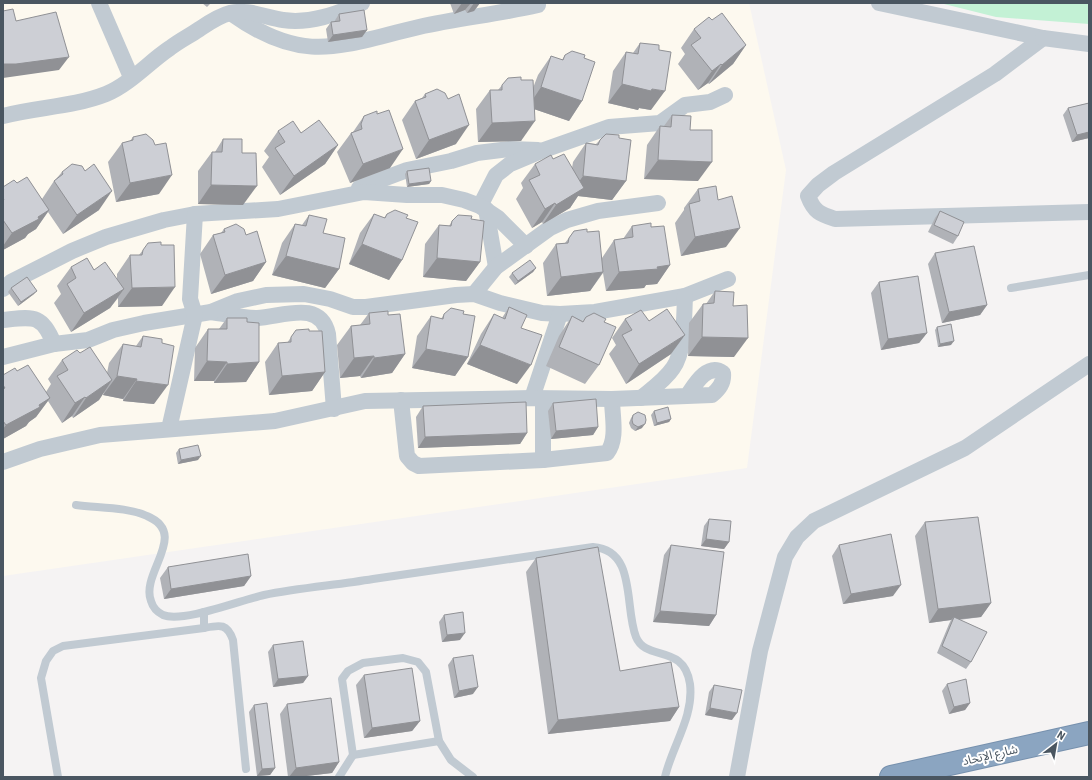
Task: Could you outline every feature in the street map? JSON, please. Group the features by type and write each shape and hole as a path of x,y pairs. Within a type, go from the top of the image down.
{"highway":[{"name":"شارع الإتحاد","path":"891,777 1089,733"}],"street":[{"path":"99,3 131,77"},
{"path":"234,8 248,14 284,20 304,20 335,14 362,3"},
{"path":"879,3 1043,38 1089,44"},
{"path":"234,8 263,33 289,44 302,47 332,48 419,27 538,5"},
{"path":"3,116 83,101 107,93 131,77 170,47 234,8"},
{"path":"1043,38 995,74 834,173 818,185 808,196 812,206 820,214 835,219 1089,212"},
{"path":"496,267 483,207 489,186 501,170 510,164 541,150 609,127 660,123 685,105 710,102 725,95"},
{"path":"339,196 407,170 451,161 477,153 510,149 541,150"},
{"path":"3,289 11,282 40,267 106,237 164,220 195,214 278,209 364,192 407,196 442,195 483,207 498,218 526,246"},
{"path":"474,294 496,267 550,228 567,220 598,211 658,203"},
{"path":"169,429 195,315 190,299 195,214"},
{"path":"3,357 54,344 88,340 113,330 144,323 211,312 238,301 266,295 304,294 330,299 353,307 366,307 474,294 526,310 560,314 595,312 684,296 728,279"},
{"path":"641,398 673,368 679,357 684,320 684,296"},
{"path":"211,312 255,318 296,312 310,313 320,318 326,324 328,334 334,409"},
{"path":"542,460 538,398 560,314"},
{"path":"3,320 33,318 48,328 54,344"},
{"path":"737,777 760,651 785,558 797,536 814,521 965,448 1089,364"},
{"path":"3,462 40,449 100,435 275,421 365,401 538,398 612,399 687,396"},
{"path":"401,400 404,445 407,456 413,463 419,466 542,460 607,453 611,448 613,439 612,399"}],"lane":[{"path":"1011,288 1089,275"},
{"path":"76,505 138,512 157,522 163,531 165,542 161,560 152,573 149,586 149,596 157,612 164,616 182,616 204,612 264,595 593,547 610,551 620,560 624,573 637,639 646,649 665,653 678,661 684,668 690,682 689,706 665,777"},
{"path":"204,612 204,628"},
{"path":"58,777 41,678 46,661 53,651 63,646 217,626 225,627 230,631 233,640 246,769"},
{"path":"339,777 352,755 342,679 348,671 363,663 403,658 418,662 426,672 439,741 451,760 473,777"},
{"path":"352,755 439,741"}],"shaded area":[{"path":"3,3 749,3 786,170 747,468 3,576"}],"green space":[{"path":"940,3 1089,3 1089,24 996,17"}],"building":[{"path":"13,9 16,21 56,12 69,57 16,64 3,64 3,11"},
{"path":"364,10 367,30 333,35 331,22 340,21 339,14"},
{"path":"722,13 746,45 722,65 721,64 712,71 691,45 701,38 694,29 709,17 712,20"},
{"path":"640,43 659,45 659,50 671,52 665,91 652,89 651,91 622,84 626,52 638,54"},
{"path":"572,51 585,55 584,58 595,62 582,101 541,87 551,56 563,60 565,55"},
{"path":"521,77 521,80 533,80 535,121 492,123 490,90 502,90 502,85 508,78"},
{"path":"437,89 445,93 448,99 459,94 469,125 429,140 415,101 426,97 425,94"},
{"path":"1089,103 1089,132 1077,135 1068,108"},
{"path":"389,110 403,149 363,164 351,133 362,129 361,124 364,116 377,111 377,114"},
{"path":"672,115 691,116 690,130 712,130 712,162 658,160 660,126 671,127"},
{"path":"319,120 338,145 294,176 275,148 285,142 278,131 293,121 301,133"},
{"path":"146,134 153,140 155,145 166,143 172,175 130,183 122,143 133,140 133,137"},
{"path":"606,134 619,135 619,138 631,140 626,181 583,176 586,143 598,145 600,140"},
{"path":"223,139 242,139 242,153 256,153 257,186 211,185 212,152 222,152"},
{"path":"564,154 584,188 556,205 555,203 545,209 529,180 540,175 535,164 551,155 553,159"},
{"path":"72,164 82,166 85,171 94,164 112,191 77,215 54,181"},
{"path":"429,168 431,181 409,184 407,171"},
{"path":"27,177 49,210 38,217 39,219 12,233 3,220 3,187 14,180 17,183"},
{"path":"716,186 718,200 732,196 740,228 695,237 689,204 700,201 698,189"},
{"path":"395,210 408,215 406,218 418,222 402,260 362,244 374,214 385,218 387,214"},
{"path":"940,211 964,222 958,236 934,225"},
{"path":"309,215 327,219 323,233 345,238 339,269 286,256 295,224 306,226"},
{"path":"458,215 472,216 471,219 484,221 480,262 437,258 439,225 451,226 452,221"},
{"path":"651,223 651,227 664,226 670,265 657,267 658,269 619,272 614,240 633,237 632,226"},
{"path":"236,224 244,229 246,235 257,231 266,262 225,275 213,235 225,232 224,229"},
{"path":"587,229 587,232 599,231 603,272 561,277 556,244 568,243 569,238 574,231"},
{"path":"161,242 161,245 174,245 175,287 132,288 130,255 142,255 143,250 148,243"},
{"path":"974,246 987,305 949,312 935,253"},
{"path":"87,258 94,270 105,262 124,289 84,313 67,284 76,278 71,267"},
{"path":"530,260 536,268 518,281 512,273"},
{"path":"918,276 927,333 888,339 879,282"},
{"path":"27,277 37,291 21,302 11,288"},
{"path":"715,291 734,292 733,306 747,305 748,338 702,337 703,304 714,303"},
{"path":"509,307 527,315 521,328 542,335 531,365 480,345 494,314 505,319"},
{"path":"451,308 464,311 463,314 475,316 468,357 426,349 431,316 443,319 444,314"},
{"path":"667,309 685,335 639,364 622,335 632,330 625,319 641,310 649,321"},
{"path":"388,311 388,315 400,314 405,354 374,358 374,356 354,358 351,326 370,324 369,313"},
{"path":"594,313 606,319 604,322 616,327 599,365 559,347 572,316 583,322 586,317"},
{"path":"227,318 247,318 247,322 259,323 259,362 227,364 227,362 207,361 208,329 227,329"},
{"path":"951,324 954,341 940,344 937,327"},
{"path":"309,329 309,331 322,331 325,372 282,376 278,343 291,342 291,337 296,330"},
{"path":"143,336 162,339 162,343 174,346 168,385 136,381 137,379 117,376 123,344 141,347"},
{"path":"90,347 112,380 86,398 85,397 75,403 57,376 68,370 62,360 77,350 80,353"},
{"path":"28,365 50,398 39,405 40,407 6,425 3,421 3,389 5,388 3,385 3,375 15,368 17,371"},
{"path":"596,399 598,427 556,431 553,403"},
{"path":"526,402 527,433 425,437 423,406"},
{"path":"668,407 671,419 657,423 654,411"},
{"path":"638,412 645,415 646,420 645,424 638,427 633,424 632,420 633,415"},
{"path":"198,445 201,456 181,460 179,449"},
{"path":"978,517 991,603 938,609 925,522"},
{"path":"709,519 731,521 729,542 706,539"},
{"path":"891,534 901,585 851,594 839,545"},
{"path":"671,545 724,552 716,615 660,611"},
{"path":"598,547 620,671 671,662 679,707 558,720 536,558"},
{"path":"248,554 251,576 171,589 168,567"},
{"path":"463,612 465,633 447,635 444,615"},
{"path":"954,617 987,632 971,662 942,646"},
{"path":"303,641 308,676 278,679 273,645"},
{"path":"473,655 478,687 459,691 453,658"},
{"path":"412,668 420,721 372,728 364,675"},
{"path":"966,679 970,703 954,707 947,684"},
{"path":"714,685 742,690 737,713 710,708"},
{"path":"331,698 339,762 296,768 287,704"},
{"path":"267,703 275,768 262,769 254,705"}]}
